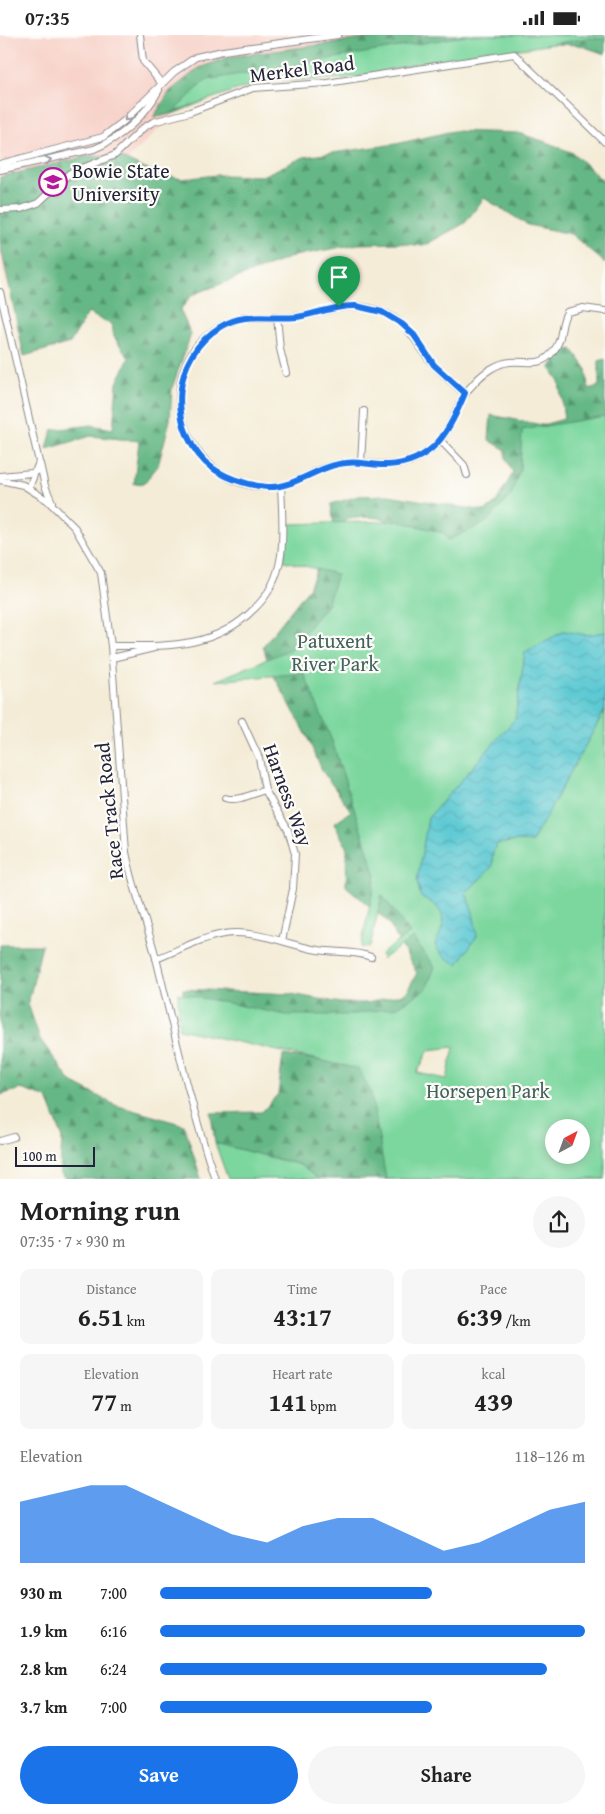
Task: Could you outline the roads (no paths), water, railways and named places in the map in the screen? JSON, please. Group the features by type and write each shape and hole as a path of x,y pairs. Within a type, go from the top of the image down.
{"street":[{"path":"140,35 143,61 162,84"},
{"path":"0,164 103,137 124,121 187,62 207,54 338,35"},
{"name":"Merkel Road","path":"0,210 21,209 38,203 70,173 116,155 143,128 153,122 190,112 254,88 327,83 514,54 605,142"},
{"path":"0,170 94,149 106,144 150,106 162,84"},
{"path":"0,292 39,465 45,486 57,509"},
{"path":"465,393 434,365 408,329 396,319 382,312 348,306 328,308 298,317 254,315 218,328 206,339 184,369 180,412 195,448 210,466 228,477 250,484 281,486 327,466 361,462 389,465 407,462 424,454 441,441 452,423 465,393 484,374 504,363 544,361 560,341 567,312 583,308 605,311"},
{"path":"277,317 280,349 286,373"},
{"path":"361,462 364,411"},
{"path":"441,441 464,465 467,475"},
{"path":"0,478 32,473 39,465"},
{"path":"29,488 39,465"},
{"name":"Race Track Road","path":"0,478 41,494 57,509 80,536 101,573 111,646 126,852 135,896 156,959 203,1141 215,1179"},
{"path":"111,646 160,646 197,643 216,637 238,624 260,603 272,586 281,555 281,486"},
{"path":"112,658 160,646"},
{"name":"Harness Way","path":"242,721 259,758 265,790 288,830 294,854 293,889 282,941"},
{"path":"224,798 230,800 242,798 265,790"},
{"path":"156,959 194,942 226,934 244,933 338,953 355,952 371,957"},
{"path":"0,1141 14,1137"}],"water":[{"path":"564,631 586,635 605,632 605,710 532,842 518,841 497,844 493,851 492,867 466,893 473,912 477,936 458,964 444,956 436,947 435,944 442,929 442,916 436,906 421,897 417,881 428,818 515,719 525,652"}],"place":[{"name":"Bowie State University","path":"53,182"}],"park label":[{"name":"Patuxent River Park","path":"335,652"},
{"name":"Horsepen Park","path":"488,1091"}]}
